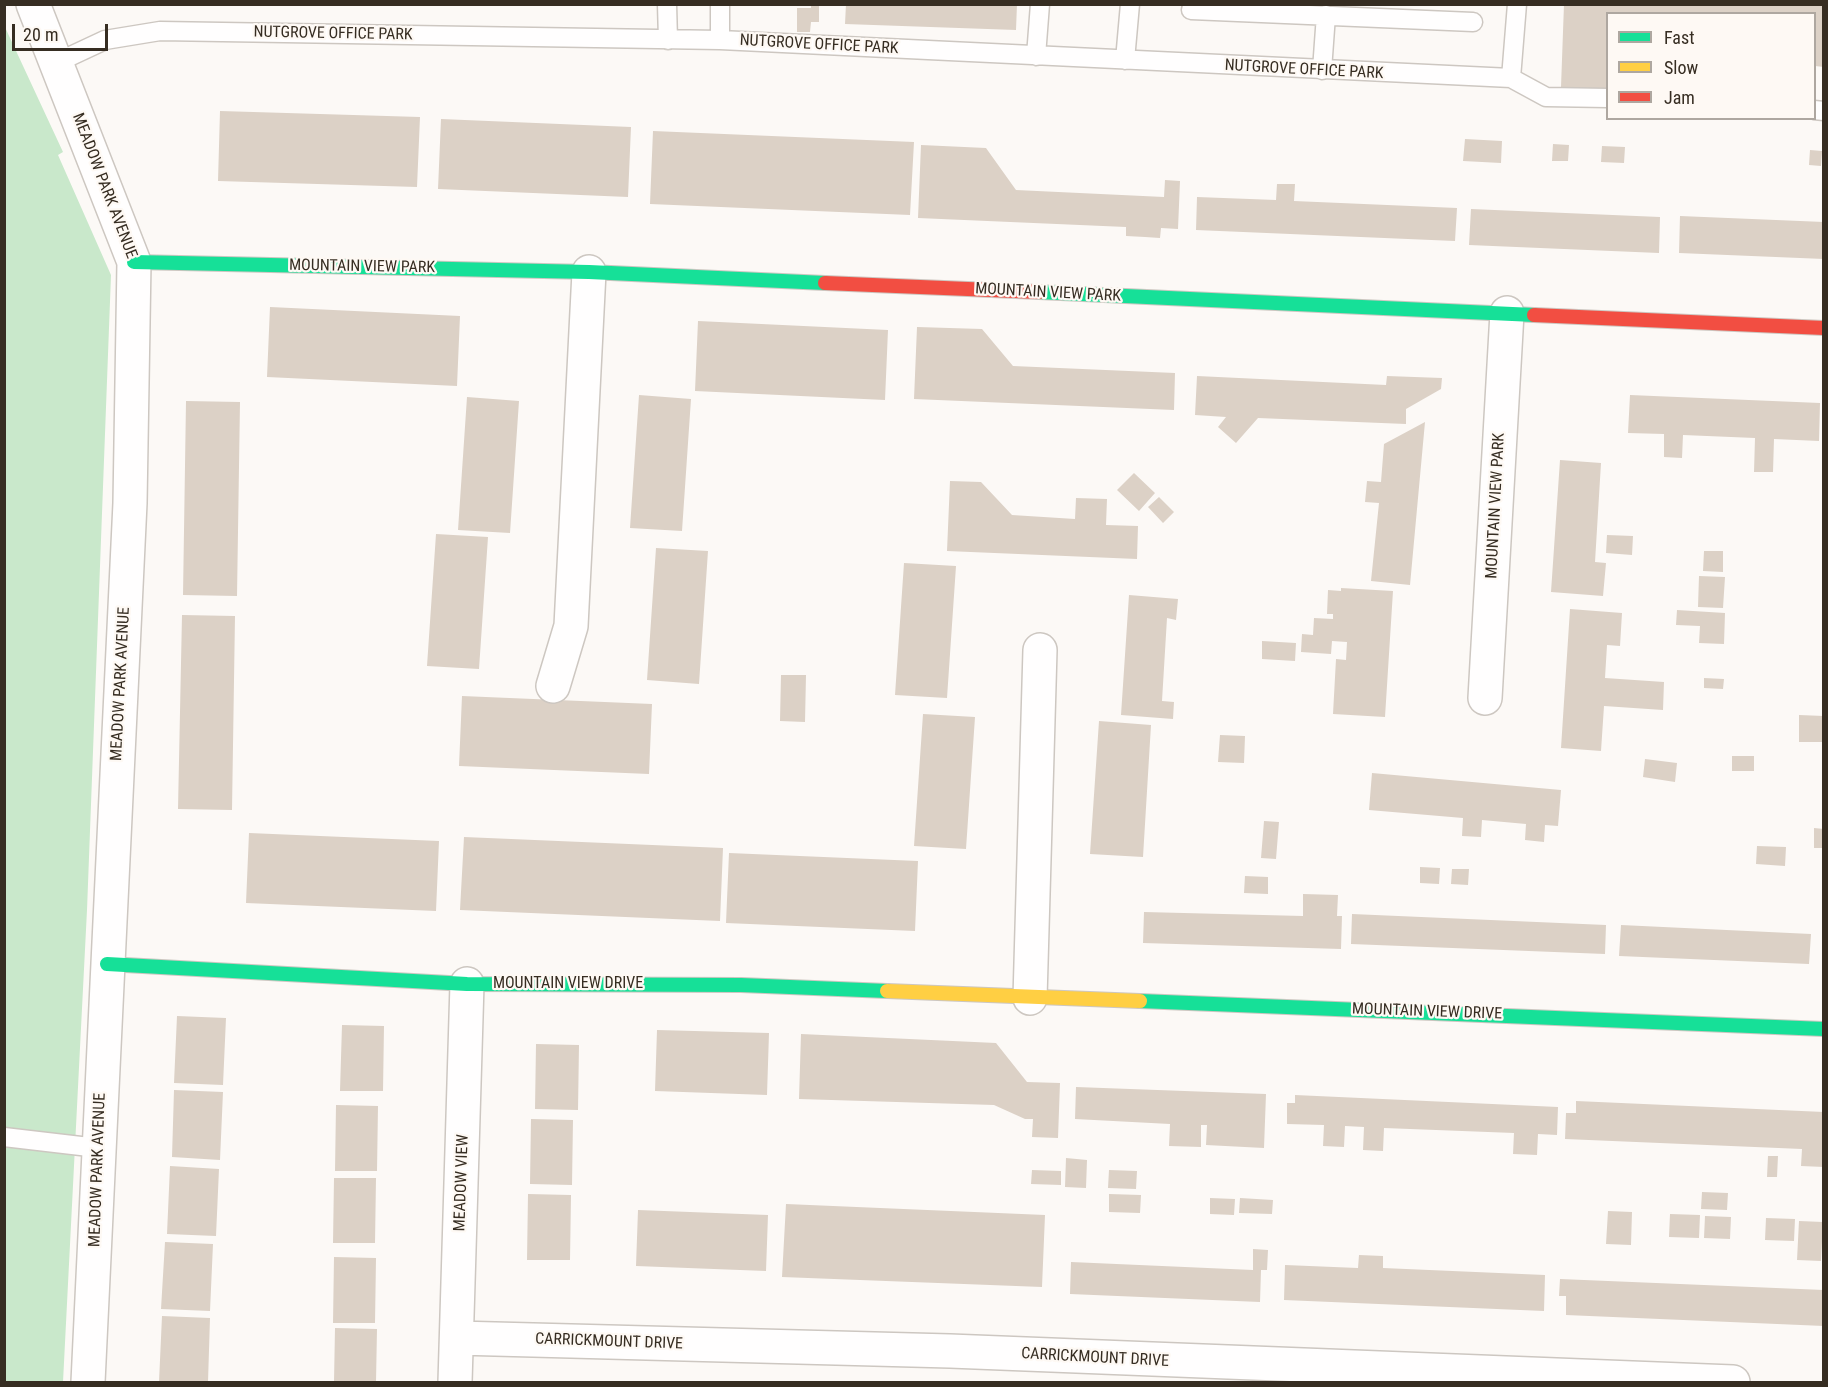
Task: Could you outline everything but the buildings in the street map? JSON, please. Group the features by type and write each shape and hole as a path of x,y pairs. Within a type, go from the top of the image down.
{"street":[{"name":"MEADOW PARK AVENUE","path":"37,6 134,262 130,502 88,1383"},
{"name":"MOUNTAIN VIEW PARK","path":"134,262 589,272 1824,327"},
{"path":"553,686 571,626 589,272"},
{"name":"MOUNTAIN VIEW PARK","path":"1485,698 1507,313"},
{"path":"1030,999 1040,650"},
{"name":"MOUNTAIN VIEW DRIVE","path":"107,964 467,984 741,985 1030,999 1824,1029"},
{"name":"MEADOW VIEW","path":"455,1383 467,984"},
{"name":"CARRICKMOUNT DRIVE","path":"457,1338 950,1351 1733,1383"}],"lane":[{"path":"667,4 668,40"},
{"path":"720,4 720,40"},
{"path":"1036,56 1040,4"},
{"path":"1125,60 1130,4"},
{"path":"1516,4 1511,78 1546,97 1606,99"},
{"path":"1191,10 1473,22"},
{"path":"1322,70 1326,15"},
{"name":"NUTGROVE OFFICE PARK","path":"58,62 105,40 160,31 720,40 1511,78"},
{"path":"4,1137 98,1148"}],"green space":[{"path":"4,25 63,152 58,155 111,275 87,910 63,1382 4,1382"}],"traffic: fast":[{"path":"134,262 589,272 825,283"},
{"path":"1039,292 1534,315"},
{"path":"107,964 467,984 741,985 887,991"},
{"path":"1140,1001 1824,1029"}],"traffic: slow":[{"path":"887,991 1140,1001"}],"traffic: jam":[{"path":"825,283 1039,292"},
{"path":"1534,315 1824,328"}]}
